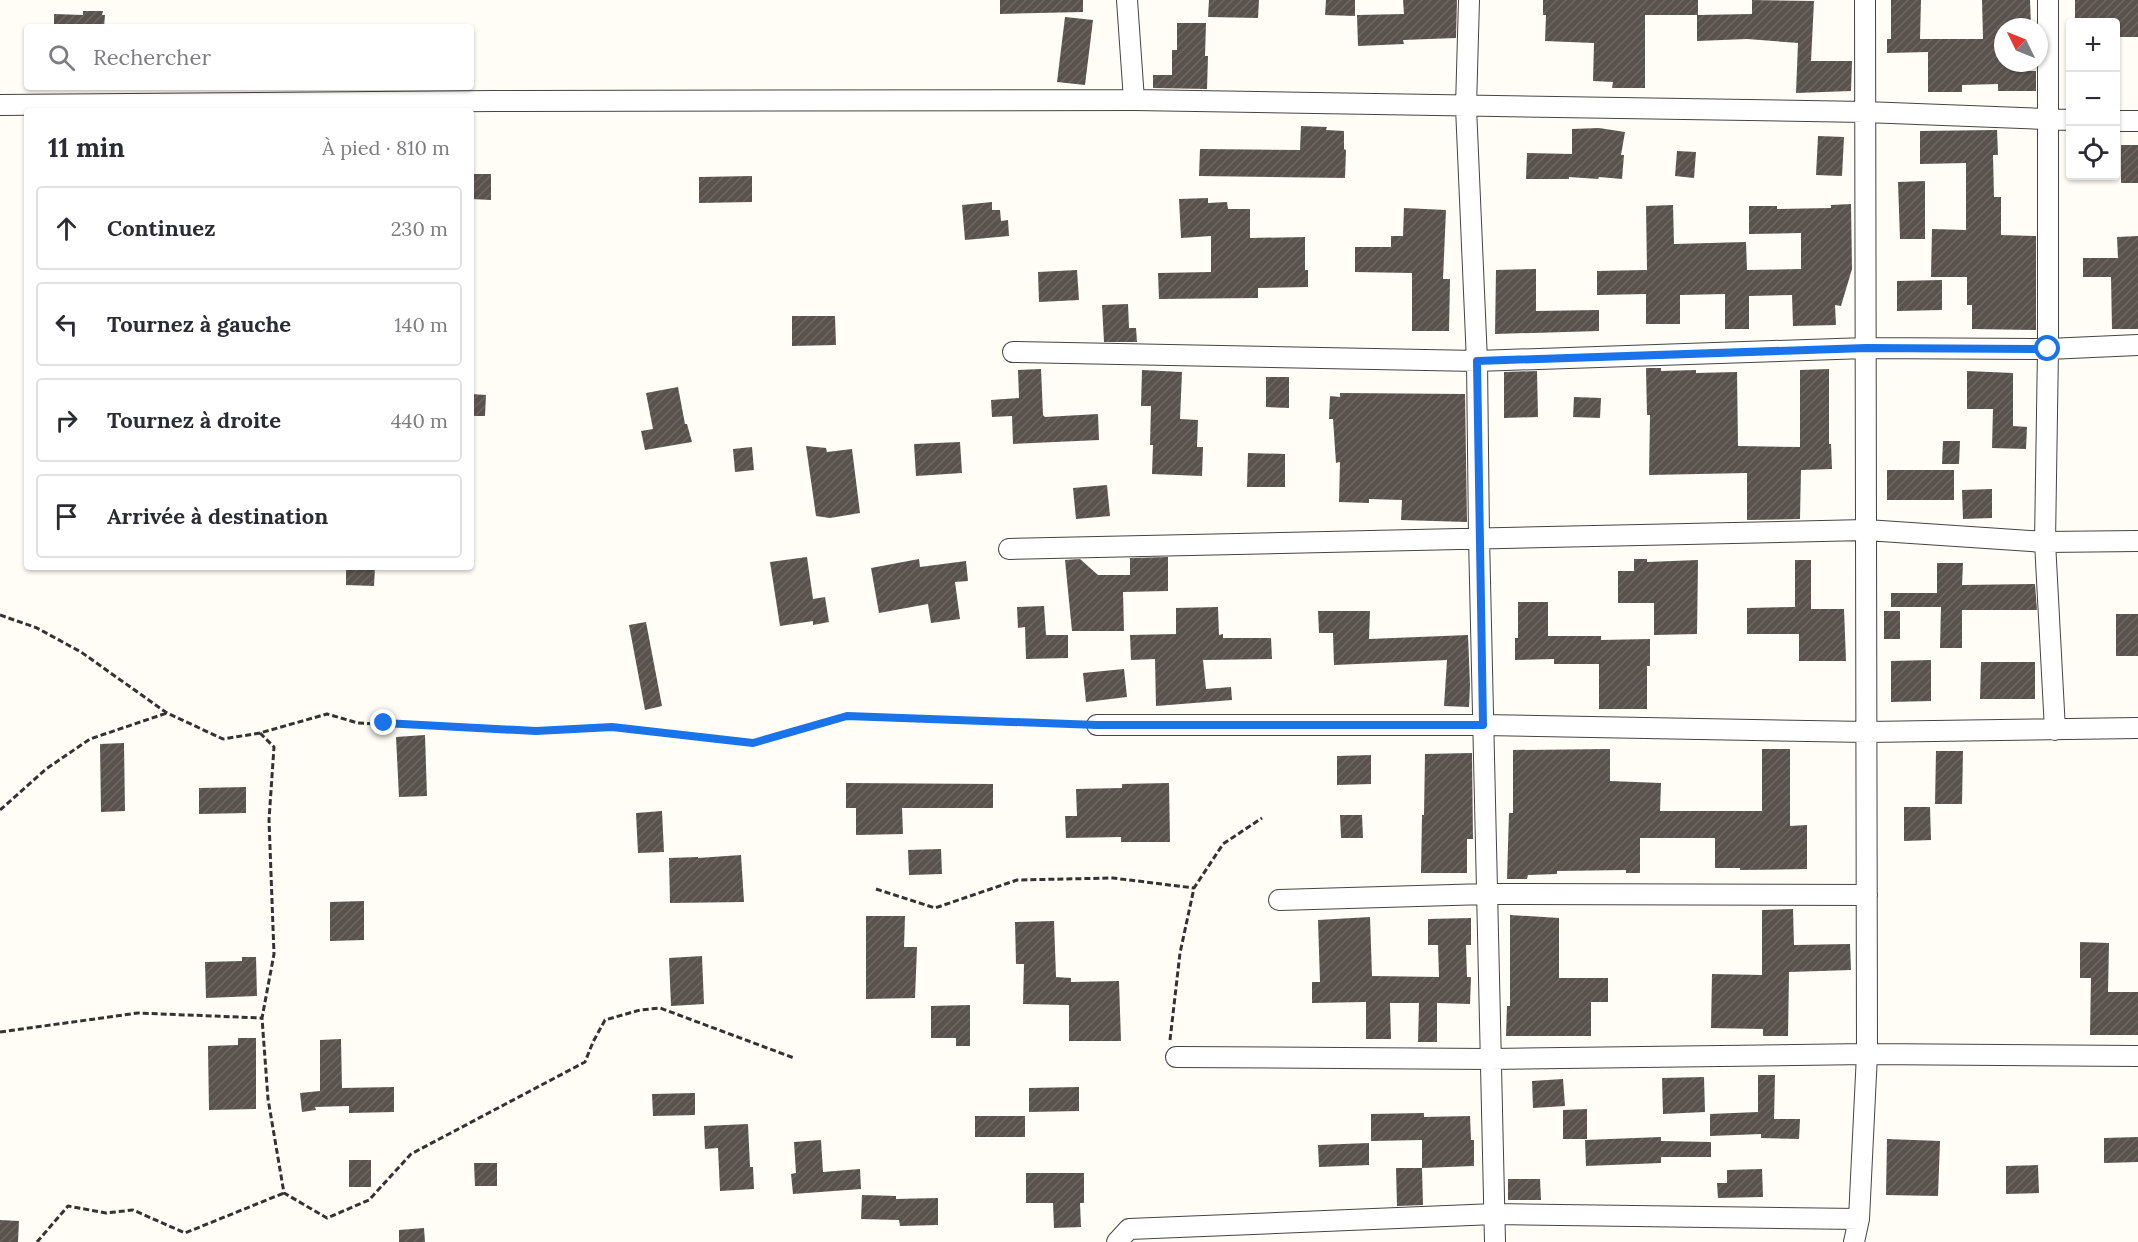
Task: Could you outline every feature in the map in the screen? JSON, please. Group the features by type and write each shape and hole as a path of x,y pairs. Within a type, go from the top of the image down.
{"street":[{"path":"1127,0 1134,100"},
{"path":"1469,0 1466,107 1477,361 1495,1242"},
{"path":"1854,1242 1859,1219 1868,1054 1865,0"},
{"path":"2048,0 2048,349 2044,542 2055,730"},
{"path":"0,105 494,100 1134,100 1865,112 2066,120"},
{"path":"2120,121 2138,121"},
{"path":"1013,352 1477,361 1866,348 2048,349 2138,345"},
{"path":"1009,549 1866,530 2044,542 2138,541"},
{"path":"1097,725 1483,725 1866,732 2138,728"},
{"path":"1279,900 1487,894 1867,895"},
{"path":"1176,1057 1491,1059 1868,1054 2138,1056"},
{"path":"1117,1242 1128,1230 1495,1214 1859,1219"}],"path":[{"path":"0,615 37,628 81,651 167,713 223,739 260,733 327,714 358,723 536,731 612,727 753,743 847,716 1097,725"},
{"path":"0,810 46,769 90,739 167,713"},
{"path":"260,733 273,747 269,820 274,954 262,1018 268,1099 284,1193"},
{"path":"1176,1057 1171,1053 1169,1046 1180,953 1194,888 1222,844 1262,818"},
{"path":"876,889 935,908 1017,880 1113,878 1194,888"},
{"path":"284,1193 327,1218 369,1200 411,1154 585,1062 605,1020 640,1010 660,1008 794,1058"},
{"path":"0,1032 138,1013 262,1018"},
{"path":"37,1242 68,1206 106,1213 133,1210 185,1233 284,1193"}],"building":[{"path":"1000,0 1083,0 1083,12 1000,14"},
{"path":"1209,0 1259,0 1258,18 1208,17"},
{"path":"1326,0 1355,0 1355,16 1325,15"},
{"path":"1403,0 1457,0 1456,38 1403,40 1404,44 1358,46 1357,15 1404,14"},
{"path":"1543,0 1698,0 1698,15 1645,15 1645,88 1612,88 1613,82 1593,81 1594,43 1545,41 1546,15 1543,15"},
{"path":"1752,0 1814,1 1811,61 1852,61 1851,91 1796,93 1798,43 1747,39 1697,41 1697,15 1752,14"},
{"path":"1891,0 1921,0 1920,39 1983,39 1982,0 2030,0 2031,18 1994,18 1994,72 2036,72 2036,91 1998,91 1998,84 1962,85 1962,92 1928,92 1928,52 1887,53 1887,39 1891,39"},
{"path":"2075,0 2138,0 2138,37 2120,37 2120,18 2075,18"},
{"path":"83,11 103,11 104,24 54,24 54,14 83,15"},
{"path":"1065,17 1093,20 1085,85 1057,82"},
{"path":"1177,23 1206,23 1207,89 1153,88 1153,75 1172,75 1172,50 1177,50"},
{"path":"1301,126 1327,127 1326,130 1344,131 1345,178 1199,176 1200,149 1300,150"},
{"path":"1599,128 1625,132 1621,155 1624,155 1622,179 1569,177 1569,179 1526,179 1527,153 1572,154 1572,129"},
{"path":"1997,130 1998,155 1993,155 1994,197 2001,197 2001,235 2036,236 2036,330 1972,329 1972,305 1967,305 1967,277 1931,277 1932,229 1966,230 1966,163 1920,164 1920,131"},
{"path":"1818,136 1844,137 1842,176 1816,175"},
{"path":"2121,145 2138,145 2138,183 2121,183"},
{"path":"1677,151 1696,152 1694,178 1675,176"},
{"path":"474,174 491,174 491,200 474,199"},
{"path":"752,176 752,202 699,203 699,177"},
{"path":"1925,181 1925,239 1900,239 1898,182"},
{"path":"1208,198 1208,203 1227,202 1228,209 1250,209 1250,238 1305,237 1305,270 1308,270 1308,287 1258,288 1258,298 1159,299 1158,273 1211,272 1211,236 1181,238 1179,199"},
{"path":"992,202 992,210 1000,210 1001,221 1008,220 1009,236 965,240 962,205"},
{"path":"1851,204 1852,269 1841,306 1835,305 1836,325 1793,326 1792,295 1749,296 1749,329 1725,329 1725,294 1680,295 1680,324 1646,324 1646,294 1597,295 1597,271 1647,270 1646,206 1673,205 1674,244 1746,242 1747,270 1801,269 1801,233 1749,234 1749,206 1777,206 1777,209 1831,208 1831,205"},
{"path":"1404,208 1446,210 1443,279 1450,279 1449,331 1412,331 1412,273 1355,272 1355,247 1391,247 1391,236 1403,236"},
{"path":"2138,236 2138,329 2112,329 2111,277 2083,277 2083,258 2118,258 2117,237"},
{"path":"1536,269 1536,311 1599,310 1599,331 1495,334 1496,270"},
{"path":"1077,270 1079,300 1039,302 1038,272"},
{"path":"1942,280 1942,310 1897,311 1897,281"},
{"path":"1128,304 1129,328 1136,328 1137,342 1104,342 1102,305"},
{"path":"792,316 835,316 836,345 792,346"},
{"path":"1646,368 1661,368 1661,371 1696,370 1696,373 1737,372 1738,446 1800,447 1800,370 1829,369 1829,444 1831,444 1832,469 1801,470 1800,519 1747,520 1747,473 1649,475 1650,415 1647,415"},
{"path":"1041,369 1043,415 1045,417 1098,414 1099,440 1013,444 1012,416 992,417 991,400 1019,398 1018,370"},
{"path":"1142,370 1182,372 1180,419 1198,420 1197,447 1203,447 1202,476 1152,474 1151,406 1141,406"},
{"path":"1537,371 1538,417 1504,418 1504,372"},
{"path":"1967,371 2013,373 2013,426 2027,427 2026,449 1992,448 1993,409 1967,409"},
{"path":"1266,377 1289,377 1289,408 1266,407"},
{"path":"678,387 685,424 687,424 692,442 645,450 641,431 653,429 646,393"},
{"path":"1340,393 1465,394 1467,522 1401,520 1402,500 1369,499 1369,503 1339,502 1340,462 1336,463 1333,419 1329,419 1330,396 1340,397"},
{"path":"474,394 486,395 485,416 474,416"},
{"path":"1574,397 1601,398 1600,418 1573,417"},
{"path":"1943,441 1960,441 1959,464 1942,464"},
{"path":"960,442 962,473 916,476 914,444"},
{"path":"806,446 826,448 827,452 852,449 860,513 830,518 816,516"},
{"path":"752,447 754,470 735,472 733,449"},
{"path":"1248,453 1285,454 1285,487 1247,487"},
{"path":"1887,470 1954,470 1954,500 1887,500"},
{"path":"1107,485 1110,516 1076,519 1073,488"},
{"path":"1992,489 1992,518 1963,519 1962,490"},
{"path":"807,557 813,599 825,597 829,622 813,625 813,621 780,626 770,562"},
{"path":"1168,557 1168,591 1123,592 1124,631 1072,631 1065,560 1080,559 1098,575 1130,575 1130,558"},
{"path":"919,559 920,567 966,561 968,581 955,582 960,619 931,623 928,604 879,613 871,568"},
{"path":"1634,559 1647,559 1647,562 1698,560 1697,634 1654,635 1654,603 1618,603 1618,571 1634,571"},
{"path":"1795,560 1811,560 1811,609 1844,609 1846,661 1799,661 1799,634 1747,634 1747,608 1795,607"},
{"path":"1937,563 1963,563 1962,585 2035,584 2037,610 1962,610 1962,648 1940,648 1941,607 1891,607 1891,593 1937,593"},
{"path":"346,570 375,570 374,586 346,585"},
{"path":"1518,602 1548,602 1548,636 1601,636 1601,640 1650,639 1650,666 1647,666 1647,709 1599,709 1599,664 1554,664 1554,659 1515,660 1515,638 1518,638"},
{"path":"1044,606 1046,635 1068,635 1068,658 1026,659 1025,627 1018,628 1017,607"},
{"path":"1218,607 1219,635 1223,634 1223,638 1271,638 1272,659 1203,660 1206,689 1231,687 1232,700 1156,706 1155,659 1131,660 1130,635 1176,634 1176,608"},
{"path":"1318,611 1370,611 1369,639 1468,635 1469,707 1444,706 1447,660 1334,665 1333,633 1319,633"},
{"path":"1884,611 1900,611 1900,639 1884,639"},
{"path":"2116,614 2138,614 2138,656 2116,656"},
{"path":"646,622 662,706 645,710 629,625"},
{"path":"1931,660 1931,701 1891,702 1891,661"},
{"path":"1981,662 2035,662 2035,699 1980,699"},
{"path":"1124,669 1127,697 1086,702 1083,673"},
{"path":"425,735 427,796 399,797 396,737"},
{"path":"124,743 125,811 101,812 100,744"},
{"path":"1610,749 1610,781 1661,783 1660,811 1762,811 1762,749 1790,749 1790,826 1807,825 1807,869 1715,868 1715,838 1640,838 1640,873 1626,873 1626,870 1557,871 1557,874 1528,875 1527,879 1507,879 1509,813 1513,813 1513,750"},
{"path":"1936,751 1963,751 1962,804 1935,804"},
{"path":"1472,753 1473,839 1467,839 1467,873 1421,873 1425,754"},
{"path":"1371,755 1371,784 1337,785 1337,756"},
{"path":"846,783 993,784 993,808 902,808 903,834 856,835 856,808 846,808"},
{"path":"1169,783 1170,842 1121,842 1121,837 1066,838 1065,816 1077,816 1076,789 1122,788 1122,784"},
{"path":"246,787 246,813 199,814 199,788"},
{"path":"1904,807 1930,807 1931,840 1904,841"},
{"path":"662,811 664,852 638,853 636,813"},
{"path":"1340,815 1362,815 1363,838 1341,838"},
{"path":"941,849 942,874 909,875 908,850"},
{"path":"741,855 744,902 670,903 669,858"},
{"path":"364,901 364,940 330,941 330,902"},
{"path":"1793,909 1794,945 1850,944 1851,970 1789,972 1788,1036 1763,1036 1763,1029 1711,1028 1712,974 1762,975 1762,910"},
{"path":"1510,915 1559,918 1559,978 1608,978 1608,1002 1591,1002 1591,1036 1506,1036 1507,1006 1510,1006"},
{"path":"866,916 905,916 904,947 917,947 915,998 866,999"},
{"path":"1370,917 1372,976 1439,977 1438,945 1428,945 1428,919 1471,918 1471,945 1466,945 1467,977 1471,977 1470,1004 1437,1003 1437,1042 1418,1042 1419,1003 1390,1003 1391,1039 1366,1039 1366,1002 1312,1003 1312,982 1320,982 1318,920"},
{"path":"1054,921 1056,977 1071,978 1071,982 1119,981 1121,1041 1069,1041 1069,1005 1023,1004 1024,964 1016,964 1015,922"},
{"path":"2080,942 2109,943 2108,992 2138,992 2138,1035 2090,1035 2091,978 2080,978"},
{"path":"702,956 704,1004 671,1006 669,958"},
{"path":"242,957 256,957 257,996 206,998 205,962 242,961"},
{"path":"970,1005 970,1046 956,1046 956,1038 931,1038 931,1006"},
{"path":"238,1038 256,1038 256,1109 209,1110 208,1046 238,1045"},
{"path":"341,1039 342,1088 394,1087 394,1112 349,1113 349,1106 315,1107 316,1110 302,1112 300,1093 320,1091 320,1040"},
{"path":"1758,1075 1775,1075 1774,1119 1800,1119 1799,1139 1761,1138 1761,1134 1710,1136 1710,1114 1758,1112"},
{"path":"1704,1077 1705,1112 1663,1114 1662,1078"},
{"path":"1563,1079 1565,1106 1533,1108 1532,1081"},
{"path":"1079,1087 1079,1111 1029,1112 1029,1088"},
{"path":"695,1093 695,1115 653,1116 652,1094"},
{"path":"1587,1109 1587,1139 1563,1139 1563,1110"},
{"path":"1424,1113 1424,1117 1470,1116 1471,1140 1474,1140 1474,1166 1422,1168 1422,1140 1371,1141 1371,1114"},
{"path":"975,1116 1025,1116 1025,1137 975,1137"},
{"path":"748,1124 750,1167 753,1167 754,1189 720,1191 718,1148 705,1149 704,1126"},
{"path":"1661,1137 1661,1141 1711,1142 1711,1157 1661,1157 1661,1163 1586,1166 1585,1140"},
{"path":"2138,1137 2138,1162 2104,1163 2104,1138"},
{"path":"1887,1139 1940,1141 1938,1196 1886,1195"},
{"path":"821,1140 823,1172 860,1169 861,1189 793,1194 791,1174 796,1173 794,1142"},
{"path":"1369,1143 1369,1165 1319,1167 1318,1145"},
{"path":"349,1160 371,1160 371,1187 349,1187"},
{"path":"474,1163 497,1163 497,1186 475,1186"},
{"path":"2038,1165 2039,1193 2006,1194 2006,1166"},
{"path":"1396,1168 1422,1168 1423,1205 1397,1206"},
{"path":"1762,1169 1763,1197 1718,1198 1717,1183 1727,1183 1727,1170"},
{"path":"1026,1173 1084,1173 1084,1203 1080,1203 1081,1227 1054,1228 1053,1203 1026,1203"},
{"path":"1508,1179 1540,1179 1541,1200 1508,1200"},
{"path":"862,1195 896,1196 896,1199 938,1198 938,1225 900,1226 899,1220 861,1219"},
{"path":"0,1220 19,1221 18,1242 0,1242"},
{"path":"424,1228 425,1242 399,1242 399,1230"}],"route":[{"path":"384,723 536,731 612,727 753,743 847,716 1097,725 1483,725 1477,361 1866,348 2048,349"}]}
